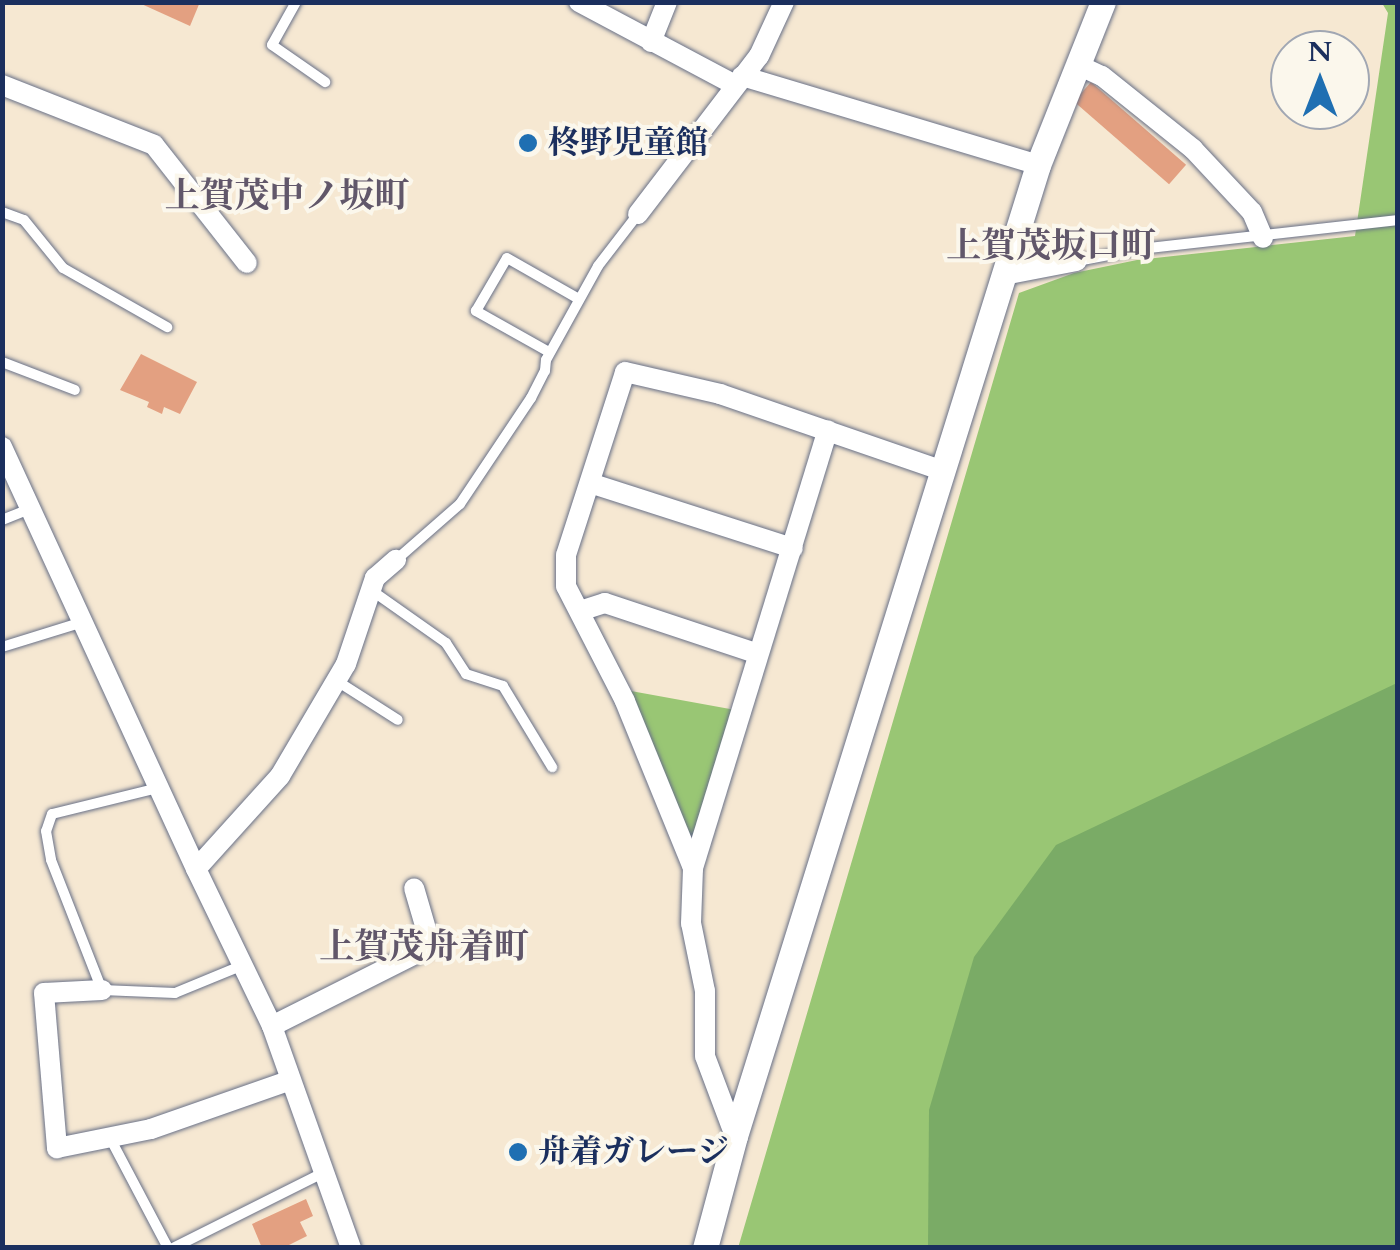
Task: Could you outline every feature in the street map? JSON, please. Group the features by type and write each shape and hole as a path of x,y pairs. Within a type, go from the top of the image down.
{"street":[{"path":"579,2 651,42 738,81 1038,165"},
{"path":"651,42 667,2"},
{"path":"638,214 759,56 784,2"},
{"path":"705,1248 736,1136 1038,165 1103,2"},
{"path":"1078,65 1102,76 1192,150 1252,212 1262,238"},
{"path":"2,84 154,145 247,262"},
{"path":"1004,275 1077,261"},
{"path":"693,868 625,702 566,586 566,555 625,372 720,394 942,472"},
{"path":"736,1136 706,1056 706,991 691,923 693,868 828,430"},
{"path":"2,446 34,508 196,870 272,1026 350,1248"},
{"path":"590,483 794,548"},
{"path":"196,870 280,776 336,680 374,578 396,560"},
{"path":"580,610 605,603 758,654"},
{"path":"272,1026 432,946 414,888"},
{"path":"102,990 44,993 57,1148 151,1129 291,1080"}],"lane":[{"path":"296,2 272,45 325,82"},
{"path":"2,212 24,220 64,268 167,328"},
{"path":"396,560 460,504 531,398 550,352 598,266 638,214"},
{"path":"1077,261 1140,249 1398,220"},
{"path":"550,352 476,311 507,258 579,299"},
{"path":"2,362 75,390"},
{"path":"2,520 34,508"},
{"path":"371,590 446,643 466,674 502,686 552,767"},
{"path":"2,647 83,622"},
{"path":"336,680 398,720"},
{"path":"159,788 52,814 46,831 51,860 102,990 175,993 242,965"},
{"path":"110,1137 171,1248 323,1174"}],"green space":[{"path":"1382,3 1397,3 1397,1247 738,1248 1019,293 1074,273 1137,260 1355,236 1388,13"},
{"path":"1397,683 1397,1247 928,1247 929,1110 974,957 1056,845"},
{"path":"620,689 741,711 697,855"}],"building":[{"path":"137,2 200,2 190,26"},
{"path":"1091,82 1186,165 1169,184 1074,102"},
{"path":"141,354 197,382 180,414 164,407 162,414 147,407 149,402 120,390"},
{"path":"306,1199 313,1216 300,1222 307,1236 283,1248 262,1248 252,1224"}],"place":[{"name":"柊野児童館","path":"528,143"},
{"name":"舟着ガレージ","path":"518,1152"}],"district":[{"name":"上賀茂中ノ坂町","path":"287,196"},
{"name":"上賀茂坂口町","path":"1051,246"},
{"name":"上賀茂舟着町","path":"424,947"}]}
